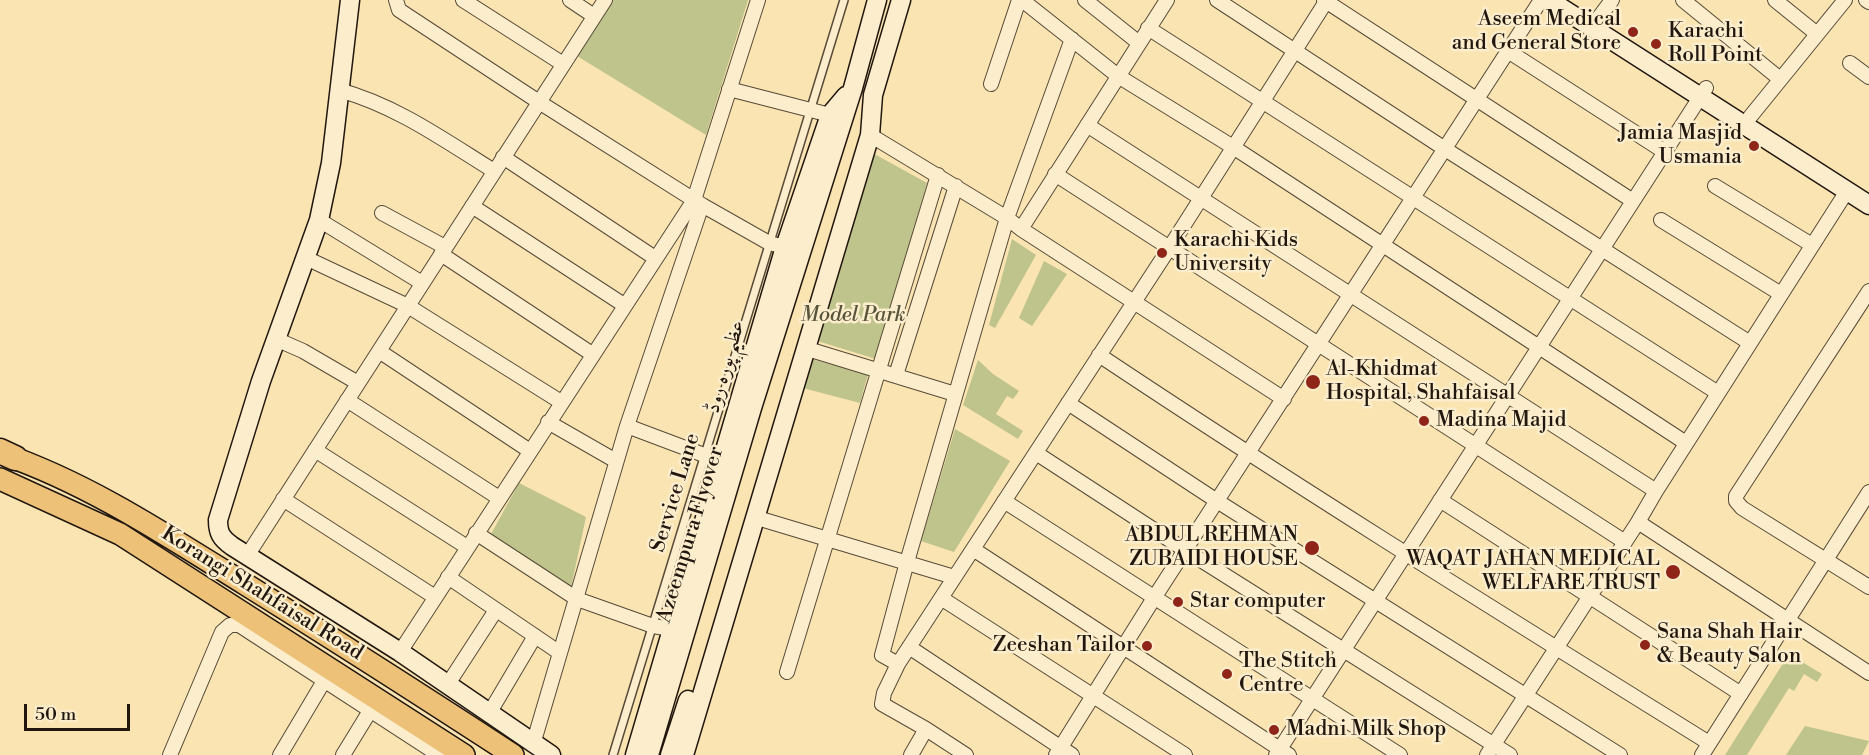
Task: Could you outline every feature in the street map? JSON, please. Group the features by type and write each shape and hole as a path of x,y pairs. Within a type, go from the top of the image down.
{"main road":[{"path":"350,0 331,163 319,220 278,340 261,381 218,520 218,531 221,539 400,652 534,741 551,755"},
{"name":"عظیم پورہ روڈ","path":"635,755 662,628 723,460 777,245 830,115 853,87 877,0"},
{"path":"684,755 864,140 873,95 902,0"},
{"path":"1549,0 1703,93 1750,117 1869,193"},
{"path":"1566,0 1869,205"},
{"name":"Azeempura Flyover","path":"649,755 749,418 853,87"},
{"path":"670,755 864,140"},
{"name":"Korangi Shahfaisal Road","path":"5,454 131,513 383,670 513,755"},
{"name":"Korangi Shahfaisal Road","path":"0,479 120,534 464,755"}],"street":[{"path":"396,0 399,10 539,102 698,202 777,245"},
{"path":"463,0 563,64"},
{"path":"570,0 594,16"},
{"path":"247,556 604,0"},
{"path":"534,741 616,461 698,202 729,89 758,0"},
{"path":"991,84 1020,0 1118,76 1233,147 1686,443"},
{"path":"1085,0 1139,43"},
{"path":"1021,229 1167,0"},
{"path":"1217,0 1445,149 1750,343"},
{"path":"909,647 1063,753 1092,697 1154,598 1541,0"},
{"path":"1597,20 1612,0"},
{"path":"1683,0 1780,79"},
{"path":"1775,0 1817,34"},
{"path":"1750,117 1845,0"},
{"path":"966,755 882,704 884,693 898,664 940,598 1170,247 1326,1 1633,201"},
{"path":"1148,28 1718,393"},
{"path":"898,664 882,655 907,562 1007,218 1072,39"},
{"path":"1508,51 1665,152"},
{"path":"1851,63 1869,77"},
{"path":"729,89 830,115"},
{"path":"339,90 368,98 406,117 494,171"},
{"path":"973,549 1282,753 1312,699 1703,93"},
{"path":"1087,126 1656,490"},
{"path":"864,140 956,186 1284,399"},
{"path":"504,157 655,258"},
{"path":"1055,174 1625,542"},
{"path":"787,672 938,175"},
{"path":"896,375 956,186"},
{"path":"1715,186 1812,245"},
{"path":"1490,750 1638,522 1656,490 1847,191"},
{"path":"400,652 655,258 698,202"},
{"path":"472,206 624,305"},
{"path":"382,213 443,251 592,354"},
{"path":"319,220 422,283"},
{"path":"1661,220 1781,294"},
{"path":"306,258 408,306 561,402"},
{"path":"1869,291 1736,496 1737,505 1869,587"},
{"path":"278,340 303,351 358,383"},
{"path":"811,350 956,394"},
{"path":"379,351 530,451"},
{"path":"1100,355 1248,454 1556,648 1706,749 1869,492"},
{"path":"347,400 499,498"},
{"path":"1068,403 1217,501 1620,755"},
{"path":"548,422 616,461"},
{"path":"627,426 723,460"},
{"path":"315,450 467,548"},
{"path":"1036,453 1344,651 1490,750 1510,755"},
{"path":"283,499 435,597"},
{"path":"1440,500 1741,694"},
{"path":"1004,501 1400,755"},
{"path":"754,517 954,578"},
{"path":"1638,522 1869,673"},
{"path":"476,533 577,598 662,628"},
{"path":"448,577 560,653"},
{"path":"940,598 1185,755"},
{"path":"448,684 496,610"},
{"path":"170,755 222,632 230,625 239,625 439,755"},
{"path":"490,712 536,636"},
{"path":"280,755 324,681"},
{"path":"343,755 370,711"},
{"path":"911,755 926,729"}],"lane":[{"name":"Service Lane","path":"613,755 662,628 704,455 777,245 810,109 844,0"}],"green space":[{"path":"612,0 748,0 706,135 577,56"},
{"name":"Model Park","path":"869,151 927,183 876,359 811,339"},
{"path":"1012,239 1036,255 995,328 989,325"},
{"path":"1044,261 1067,274 1032,326 1019,318"},
{"path":"807,358 868,374 860,403 799,387"},
{"path":"978,360 993,374 1019,391 1013,399 1007,396 996,414 1023,431 1018,439 963,405"},
{"path":"955,429 1010,461 954,552 921,541"},
{"path":"519,483 586,517 570,592 491,534"},
{"path":"1789,654 1822,674 1817,682 1804,674 1794,691 1789,688 1747,755 1725,755"},
{"path":"1805,726 1869,741 1862,755 1786,755"}],"place":[{"name":"Aseem Medical and General Store","path":"1633,32"},
{"name":"Karachi Roll Point","path":"1656,44"},
{"name":"Jamia Masjid Usmania","path":"1754,146"},
{"name":"Karachi Kids University","path":"1162,253"},
{"name":"Al-Khidmat Hospital, Shahfaisal","path":"1313,382"},
{"name":"Madina Majid","path":"1424,421"},
{"name":"ABDUL REHMAN ZUBAIDI HOUSE","path":"1312,548"},
{"name":"WAQAT JAHAN MEDICAL WELFARE TRUST","path":"1673,572"},
{"name":"Star computer","path":"1178,602"},
{"name":"Sana Shah Hair & Beauty Salon","path":"1645,645"},
{"name":"Zeeshan Tailor","path":"1147,646"},
{"name":"The Stitch Centre","path":"1227,674"},
{"name":"Madni Milk Shop","path":"1274,730"}]}
